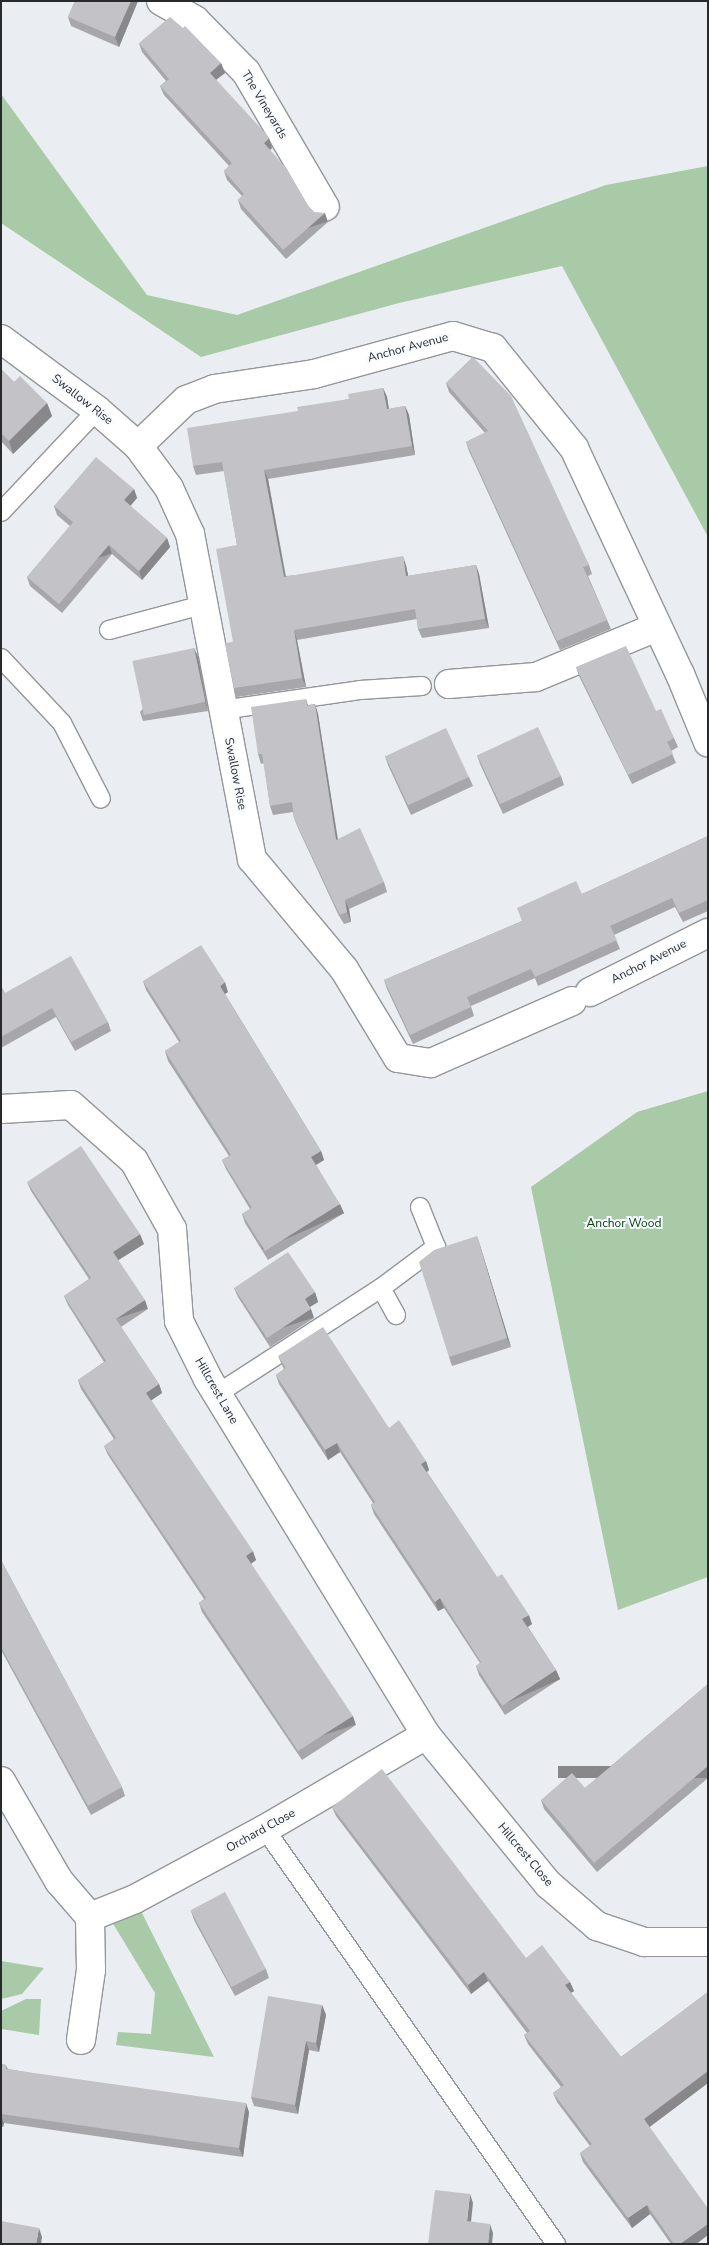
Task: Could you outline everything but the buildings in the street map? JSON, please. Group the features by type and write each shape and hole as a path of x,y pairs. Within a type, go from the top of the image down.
{"street":[{"name":"The Vineyards","path":"161,1 195,20 246,72 325,207"},
{"name":"Anchor Avenue","path":"138,446 186,400 214,389 314,374 453,336 493,348 574,448 708,742"},
{"name":"Swallow Rise","path":"1,339 97,410 138,446 169,488 190,534 222,710 252,859 344,969 398,1058 431,1063 581,996"},
{"path":"449,684 536,677 657,627"},
{"name":"Anchor Avenue","path":"581,996 708,933"},
{"name":"Hillcrest Lane","path":"1,1109 71,1104 134,1161 172,1229 178,1321 217,1394 426,1735"},
{"name":"Orchard Close","path":"90,1917 135,1899 265,1829 426,1735"},
{"name":"Hillcrest Close","path":"426,1735 548,1884 597,1926 644,1942 708,1942"},
{"path":"1,1781 59,1881 90,1917 92,1970 81,2040"}],"lane":[{"path":"2,509 97,410"},
{"path":"109,630 202,604"},
{"path":"1,658 62,723 100,799"},
{"path":"222,710 360,690 422,686"},
{"path":"217,1394 381,1288 436,1248 420,1207"},
{"path":"381,1288 396,1315"},
{"path":"265,1829 556,2244"}],"green space":[{"path":"1,94 147,295 237,315 606,185 708,166 708,537 562,266 399,303 201,357 1,223"},
{"name":"Anchor Wood","path":"708,1091 708,1577 618,1610 531,1187 637,1112"},
{"path":"135,1899 214,2057 116,2045 118,2032 151,2034 155,1993 106,1912"},
{"path":"1,1961 44,1968 22,1994 1,1999"},
{"path":"26,1999 41,1999 39,2035 1,2029 1,2011"}]}
